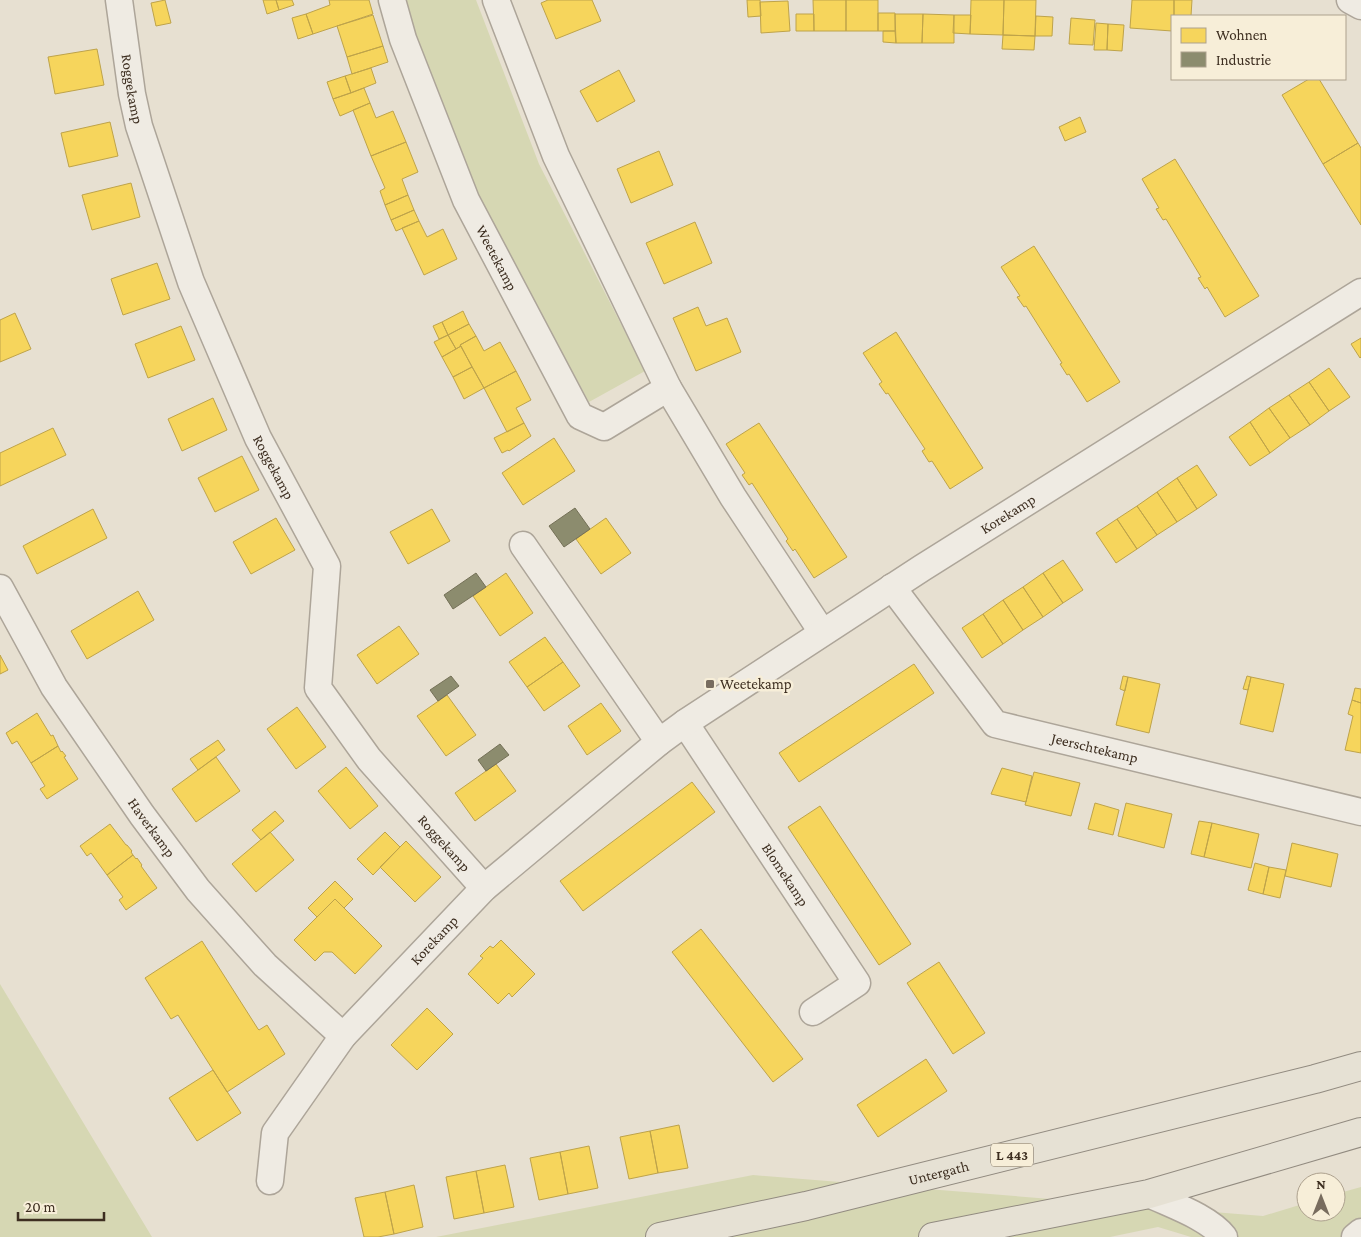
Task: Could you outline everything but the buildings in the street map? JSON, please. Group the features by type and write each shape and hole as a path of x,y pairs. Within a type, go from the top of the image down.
{"main road":[{"name":"Untergath","path":"660,1237 806,1206 1305,1082 1361,1066"},
{"path":"933,1237 1149,1194 1361,1132"}],"street":[{"name":"Roggekamp","path":"119,0 132,94 139,126 191,282 258,438 326,566 318,688 369,759 484,888"},
{"name":"Weetekamp","path":"392,0 403,39 466,200 580,416 604,427 668,388"},
{"path":"496,0 556,156 668,388 733,497 822,632"},
{"path":"1350,0 1361,6"},
{"name":"Korekamp","path":"270,1181 275,1133 308,1083 343,1036 484,888 659,742 892,587 1361,292"},
{"path":"523,545 659,742"},
{"name":"Jeerschtekamp","path":"892,587 995,724 1361,812"},
{"name":"Haverkamp","path":"0,588 54,687 142,815 198,890 265,965 343,1036"},
{"name":"Blomekamp","path":"685,723 857,983 813,1012"},
{"path":"1149,1194 1197,1216 1209,1223 1224,1237"},
{"path":"1355,1237 1361,1232"}],"green space":[{"path":"400,0 476,0 539,164 645,371 589,402 483,208"},
{"path":"0,984 152,1237 0,1237"},
{"path":"753,1175 1263,1216 1296,1206 1296,1222 1346,1222 1346,1191 1361,1187 1361,1237 1191,1237 1158,1227 1110,1237 436,1237"}],"place":[{"name":"Weetekamp","path":"710,684"}]}
